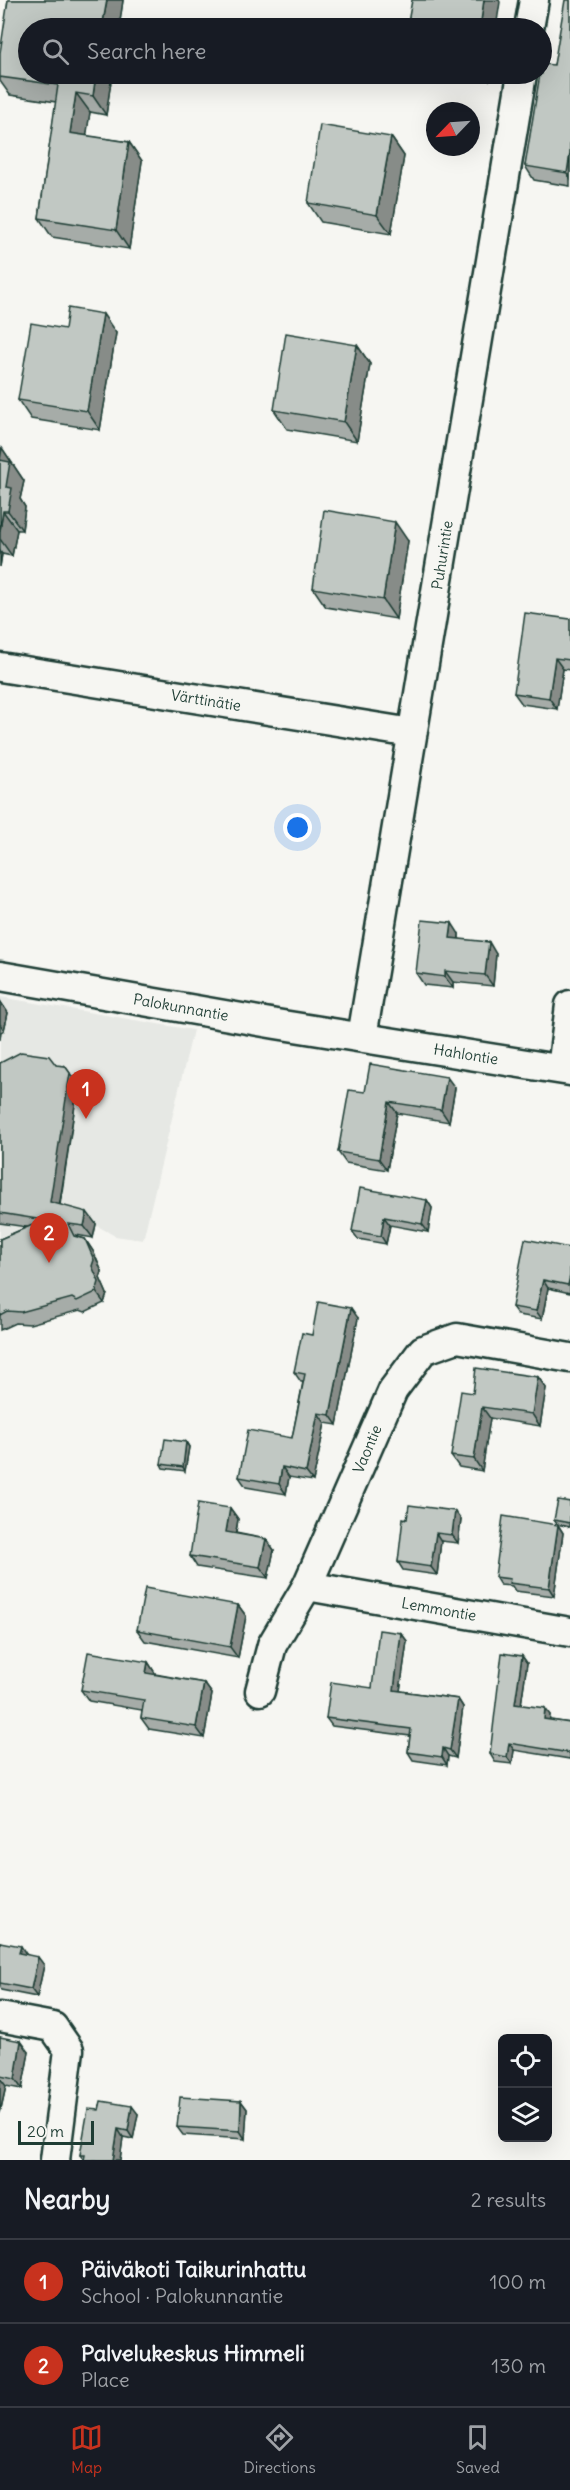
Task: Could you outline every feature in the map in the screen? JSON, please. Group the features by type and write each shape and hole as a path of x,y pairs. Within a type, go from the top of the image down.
{"street":[{"path":"531,18 534,0"},
{"name":"Puhurintie","path":"362,1037 520,84"},
{"name":"Värttinätie","path":"0,667 412,733"},
{"name":"Palokunnantie","path":"0,976 362,1037"},
{"path":"566,1070 570,1005"},
{"name":"Hahlontie","path":"362,1037 566,1070"},
{"name":"Vaontie","path":"260,1691 272,1645 307,1586 393,1390 423,1350 457,1338 570,1358"},
{"name":"Lemmontie","path":"307,1586 570,1632"},
{"path":"0,2017 53,2027 69,2050 55,2160"}],"shaded area":[{"path":"0,997 193,1030 143,1240 115,1236 68,1209 0,1237"}],"building":[{"path":"8,0 107,0 104,18 18,18 18,79 0,77 0,53"},
{"path":"412,0 484,0 481,18 409,18"},
{"path":"565,0 570,0 570,153 567,173 525,166 538,84 552,84 552,65 554,65"},
{"path":"51,84 95,84 93,96 76,93 70,133 129,142 116,230 39,218 58,85"},
{"path":"320,125 391,137 377,215 308,203"},
{"path":"68,308 103,314 87,411 18,400 31,323 65,329"},
{"path":"286,333 357,345 344,422 274,410"},
{"path":"0,460 10,462 6,487 12,488 8,511 3,511 0,531"},
{"path":"324,510 395,522 383,600 313,588"},
{"path":"525,613 570,619 570,660 555,658 549,698 514,693"},
{"path":"422,920 452,923 450,938 489,942 485,975 445,971 445,977 416,973"},
{"path":"21,1052 49,1056 56,1065 65,1066 70,1073 50,1202 87,1212 84,1226 68,1224 74,1236 85,1239 94,1260 92,1266 99,1282 96,1292 77,1301 72,1298 21,1312 7,1311 0,1315 0,1239 44,1220 0,1213 0,1063"},
{"path":"370,1064 447,1077 441,1110 389,1102 379,1159 338,1152 349,1090 365,1092"},
{"path":"360,1188 427,1200 422,1224 384,1217 381,1236 352,1231"},
{"path":"525,1239 570,1248 568,1285 543,1280 536,1311 512,1307"},
{"path":"318,1302 351,1308 330,1415 318,1413 306,1472 282,1467 279,1484 239,1477 248,1430 292,1438 305,1374 294,1372 302,1333 312,1335"},
{"path":"476,1368 538,1377 532,1414 482,1407 474,1459 451,1456 461,1391 473,1393"},
{"path":"165,1439 186,1442 183,1467 161,1464"},
{"path":"558,1500 570,1502 570,1523 554,1520"},
{"path":"198,1503 230,1508 226,1532 266,1539 260,1567 190,1556"},
{"path":"409,1505 455,1511 452,1535 436,1533 431,1567 398,1562 403,1518 407,1519"},
{"path":"503,1516 558,1525 549,1588 509,1583 510,1579 495,1577"},
{"path":"145,1588 238,1605 230,1647 137,1630"},
{"path":"379,1630 401,1633 394,1690 458,1699 450,1750 443,1748 442,1757 408,1752 411,1729 326,1718 331,1682 372,1688"},
{"path":"88,1652 148,1662 146,1673 204,1683 196,1727 141,1718 144,1700 81,1690"},
{"path":"502,1653 522,1656 515,1704 545,1708 544,1719 570,1723 570,1753 509,1743 507,1757 490,1754"},
{"path":"0,1942 21,1946 19,1953 38,1957 31,1989 0,1983"},
{"path":"0,2037 21,2041 15,2079 0,2076"},
{"path":"180,2097 241,2101 240,2131 177,2127"},
{"path":"101,2101 132,2106 128,2131 118,2129 113,2160 84,2160 85,2155 80,2155 88,2109 99,2110"}],"place":[{"name":"Päiväkoti Taikurinhattu","path":"86,1119"},
{"name":"Palvelukeskus Himmeli","path":"49,1263"}]}
